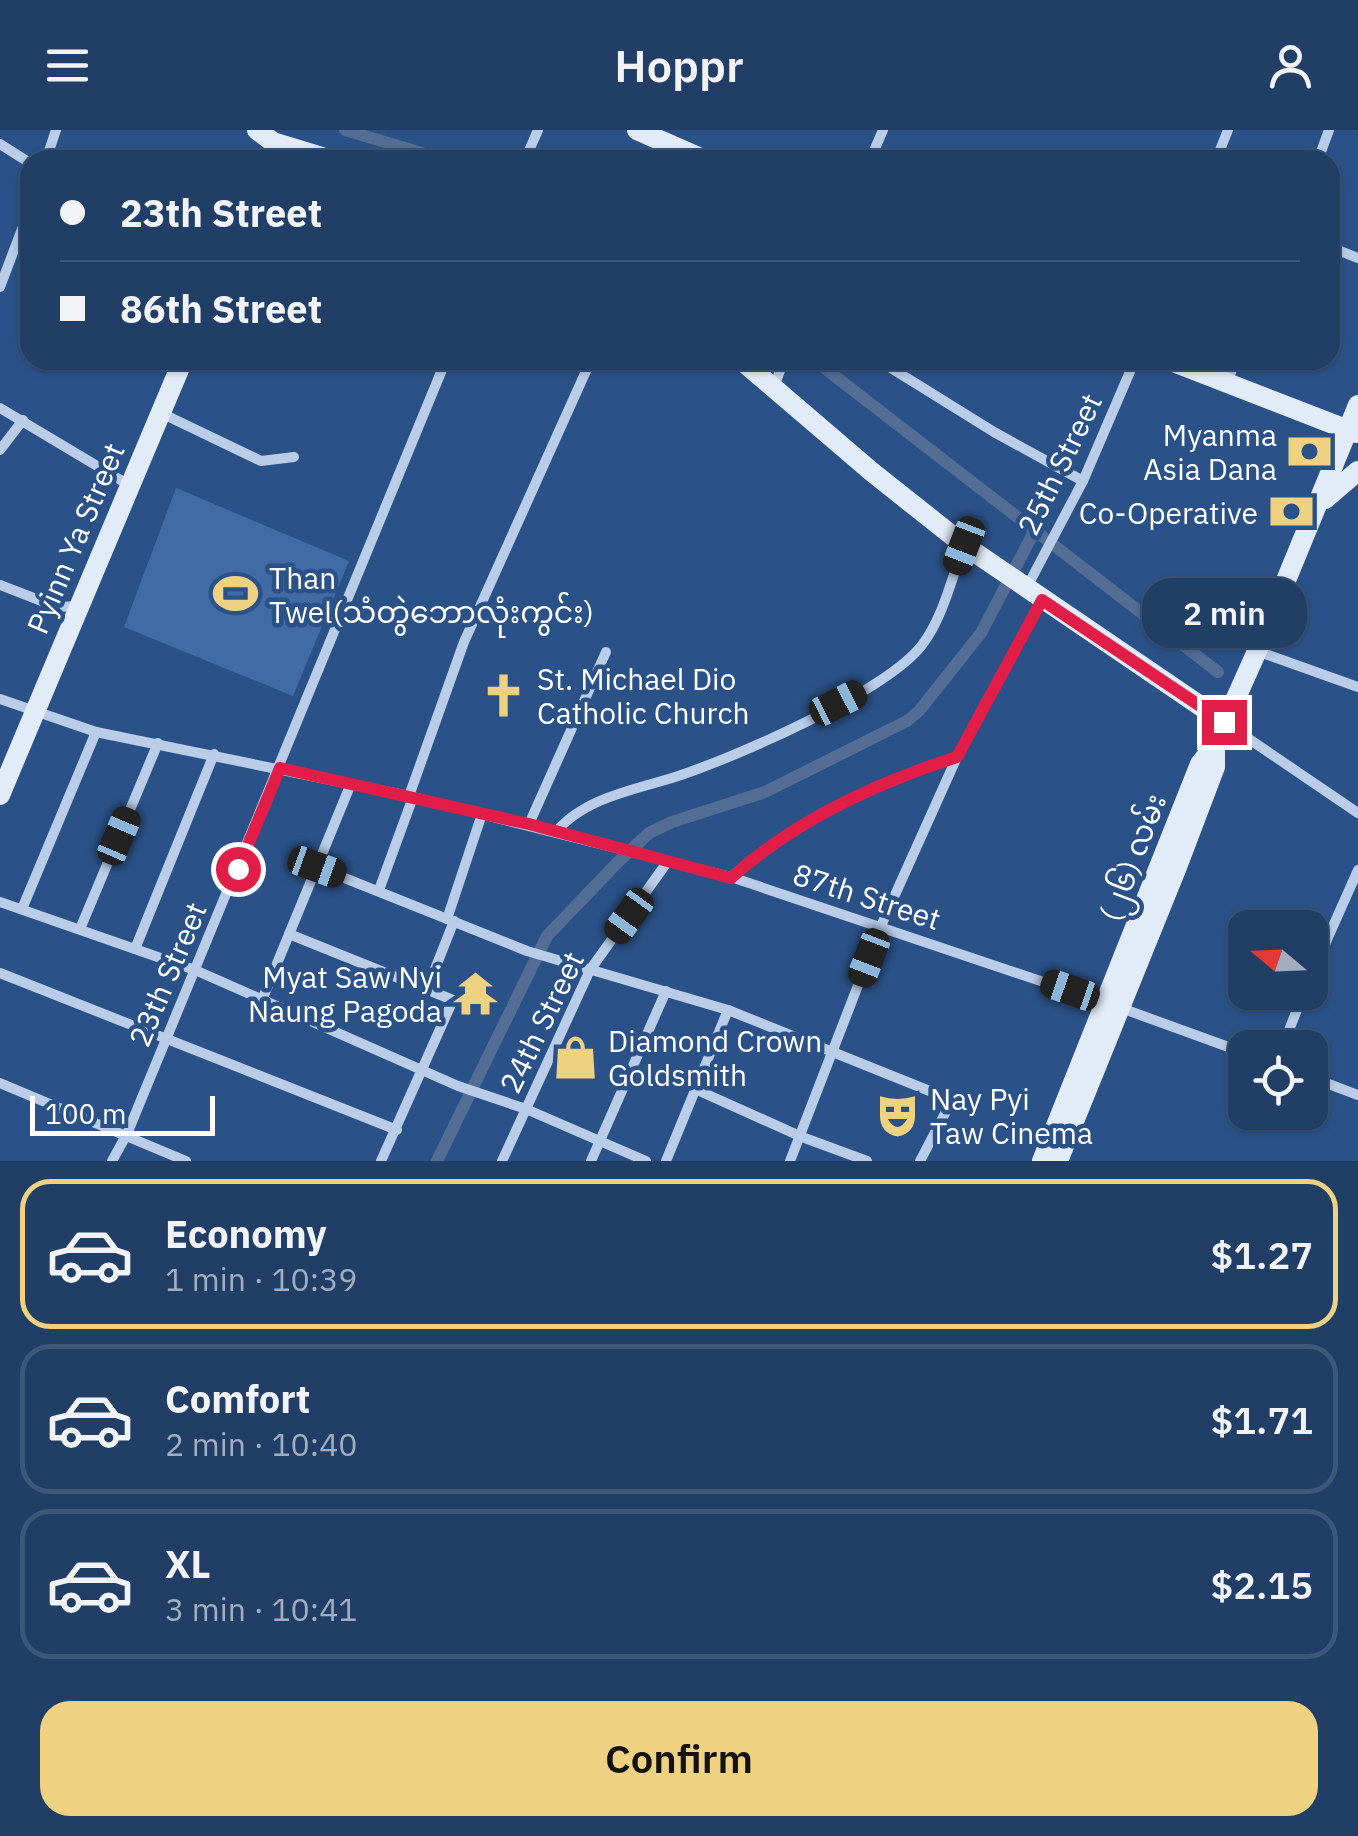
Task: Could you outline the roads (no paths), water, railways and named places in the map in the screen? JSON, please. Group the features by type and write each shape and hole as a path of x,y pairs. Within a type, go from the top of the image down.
{"main road":[{"path":"638,130 672,150"},
{"path":"268,140 300,150"},
{"name":"Pyinn Ya Street","path":"0,793 179,370"},
{"path":"753,370 964,546 1224,722"},
{"path":"1194,370 1352,432"},
{"name":"(၂၆) လမ်း","path":"1042,1161 1114,1005 1215,767 1215,746 1224,722 1352,432 1358,405"},
{"path":"1320,504 1358,470"},
{"name":"(၂၆) လမ်း","path":"1058,1161 1114,1005"}],"street":[{"path":"0,287 20,236"},
{"name":"23th Street","path":"112,1161 127,1134 280,768 442,370"},
{"path":"379,890 464,642 586,370"},
{"path":"774,388 780,370"},
{"path":"894,370 1083,481"},
{"name":"25th Street","path":"790,1161 881,926 957,757 1023,586 1083,481 1130,370"},
{"path":"1227,383 1232,370"},
{"path":"0,408 129,485"},
{"path":"160,412 260,461 294,456"},
{"path":"0,450 24,420"},
{"path":"556,832 568,818 591,805 768,739 874,685 925,641 964,546"},
{"path":"0,585 57,606 80,606"},
{"path":"1257,651 1358,687"},
{"path":"529,824 606,652"},
{"name":"87th Street","path":"0,699 96,732 411,796 731,878 1228,1047"},
{"path":"1224,722 1358,813"},
{"path":"22,909 96,732"},
{"path":"80,929 158,743"},
{"path":"135,949 214,754"},
{"path":"731,878 794,829 878,786 957,757"},
{"path":"262,1000 350,786"},
{"path":"427,989 482,814"},
{"name":"24th Street","path":"502,1161 590,970 668,861"},
{"path":"317,867 527,951 728,1010 952,1100 920,1161"},
{"path":"1328,938 1358,870"},
{"path":"0,902 195,970 458,1086 526,1109 646,1161"},
{"path":"289,934 451,998 424,1069 381,1161"},
{"path":"0,973 397,1130"},
{"path":"591,1161 666,991"},
{"path":"666,1161 728,1010"},
{"path":"0,1082 186,1161"},
{"path":"1328,1084 1358,1095"},
{"path":"695,1089 867,1161"}],"waterway":[{"path":"345,130 412,150"},
{"path":"827,370 1218,672"},
{"path":"437,1161 547,936 649,833 765,792 907,721 981,633 1035,530"}],"place":[{"name":"Myanma Asia Dana","path":"1310,451"},
{"name":"Co-Operative","path":"1291,512"},
{"name":"Than Twel(သံတွဲဘောလုံးကွင်း)","path":"236,594"},
{"name":"St. Michael Dio Catholic Church","path":"504,695"},
{"name":"Myat Saw Nyi Naung Pagoda","path":"475,993"},
{"name":"Diamond Crown Goldsmith","path":"575,1057"},
{"name":"Nay Pyi Taw Cinema","path":"897,1115"}]}
